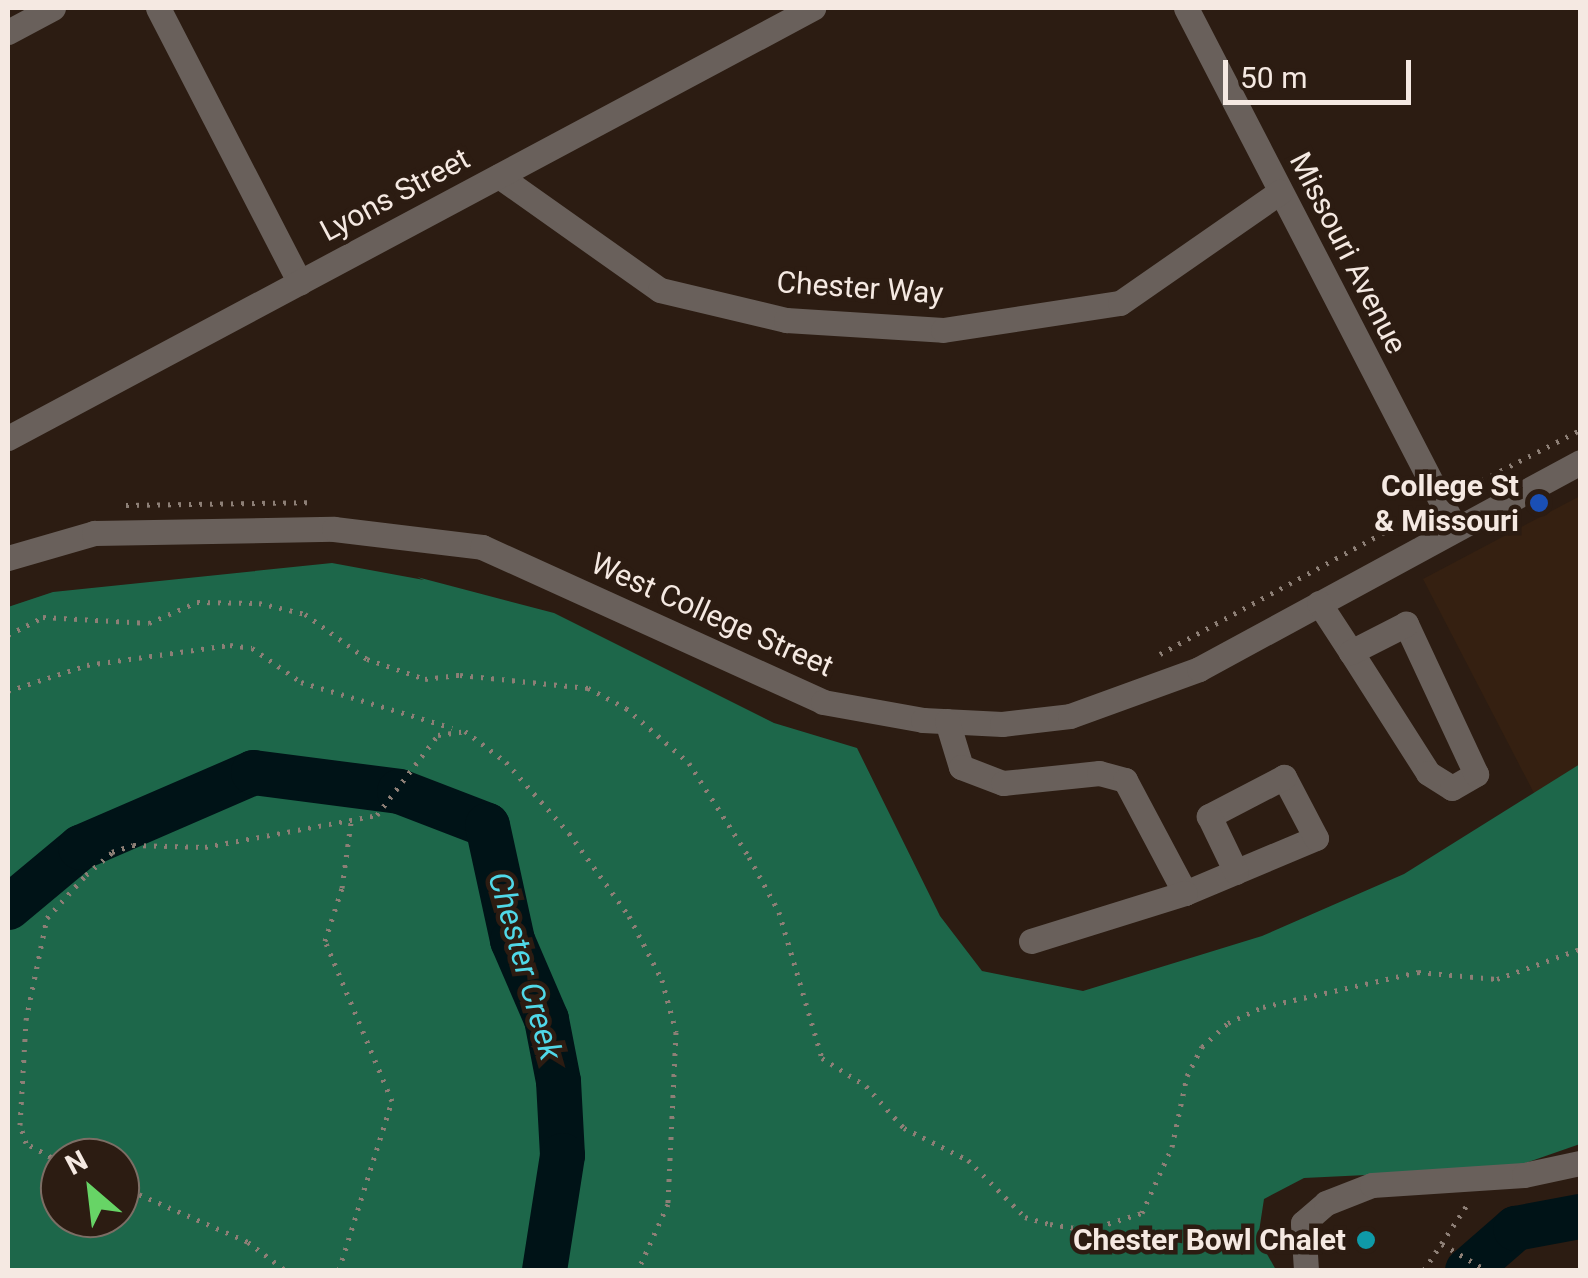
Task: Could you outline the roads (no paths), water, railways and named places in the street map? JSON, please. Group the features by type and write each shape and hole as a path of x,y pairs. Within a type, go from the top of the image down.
{"street":[{"path":"8,32 52,8"},
{"path":"158,8 300,283"},
{"name":"Lyons Street","path":"8,438 814,8"},
{"name":"Missouri Avenue","path":"1186,8 1455,528"},
{"name":"Chester Way","path":"499,176 660,290 786,320 943,330 1120,303 1280,192"},
{"name":"West College Street","path":"8,558 94,533 334,529 482,548 823,702 947,721 1070,716 1199,669 1580,462"},
{"path":"1320,603 1350,652 1428,773 1452,788 1476,774 1406,624 1350,652"},
{"path":"947,721 960,767 1004,783 1099,772 1125,780 1186,894"},
{"path":"1030,941 1186,894 1236,872"},
{"path":"1306,1270 1303,1223 1326,1203 1372,1184 1486,1178 1580,1162"}],"waterway":[{"name":"Chester Creek","path":"8,907 80,847 253,772 399,791 487,825 512,940 546,1019 558,1081 562,1155 544,1270"},
{"name":"Chester Creek","path":"1467,1270 1515,1228 1580,1216"}],"place":[{"name":"College St & Missouri","path":"1539,503"},
{"name":"Chester Bowl Chalet","path":"1366,1240"}]}
